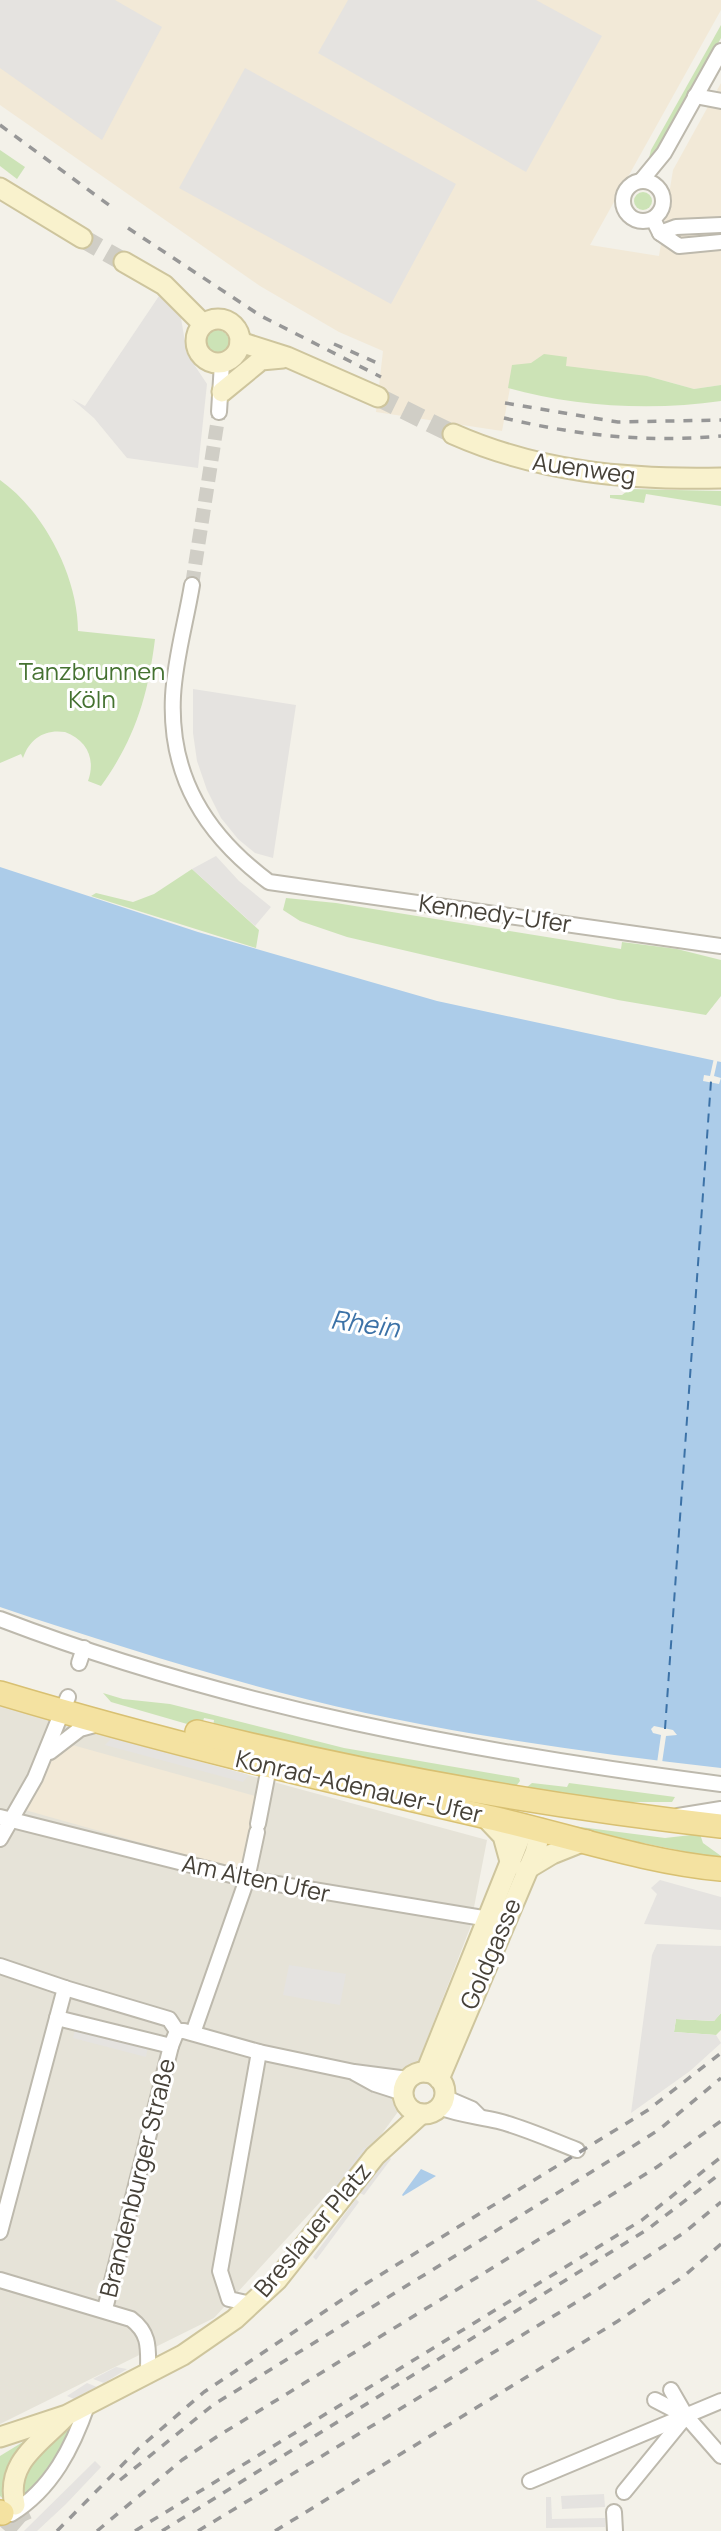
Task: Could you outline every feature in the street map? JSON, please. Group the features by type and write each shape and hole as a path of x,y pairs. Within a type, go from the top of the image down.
{"main road":[{"path":"0,188 82,238"},
{"path":"124,262 164,285 203,324"},
{"path":"217,318 231,323 240,342 235,356 222,363 208,361 198,350 195,341 203,324 217,318"},
{"path":"240,342 287,357 378,397"},
{"path":"221,402 261,360 287,357"},
{"name":"Auenweg","path":"453,433 478,446 537,464 598,475 662,479 721,478"},
{"name":"Konrad-Adenauer-Ufer","path":"0,1678 105,1722 269,1767 484,1816 532,1818"},
{"name":"Konrad-Adenauer-Ufer","path":"0,1693 66,1704 344,1768 532,1818 587,1840 688,1866 721,1869"},
{"path":"532,1818 575,1808 721,1826"},
{"path":"484,1816 503,1836 519,1867 587,1840"},
{"name":"Goldgasse","path":"423,2093 519,1867 532,1818"},
{"name":"Breslauer Platz","path":"67,2415 148,2373 223,2328 251,2304 277,2280 375,2156 377,2148 423,2093"},
{"path":"3,2439 67,2415"},
{"path":"4,2513 18,2465 31,2448 67,2415"}],"street":[{"path":"664,153 658,187 663,204 653,219 638,221 629,216 624,207 625,192 641,181 664,153 720,57"},
{"path":"695,96 721,101"},
{"path":"641,181 658,187"},
{"path":"653,219 660,233 679,246 721,242"},
{"path":"660,233 676,227 721,225"},
{"path":"221,402 222,363"},
{"name":"Kennedy-Ufer","path":"192,585 173,695 173,720 181,766 199,807 216,836 270,882 721,946"},
{"path":"0,1619 83,1648 327,1717 565,1760 721,1784"},
{"path":"79,1664 83,1648"},
{"path":"0,1839 5,1819 46,1755 66,1704"},
{"path":"46,1755 80,1730 105,1722"},
{"path":"193,2033 247,1879 269,1767"},
{"path":"663,1820 721,1809"},
{"name":"Am Alten Ufer","path":"5,1819 247,1879 497,1920"},
{"path":"688,1866 721,1882"},
{"path":"0,1966 169,2020 177,2031 354,2072 389,2074 467,2117 479,2116 576,2150"},
{"path":"0,2232 65,1988"},
{"path":"57,2018 171,2046"},
{"name":"Brandenburger Straße","path":"104,2309 177,2031"},
{"path":"251,2304 229,2299 220,2271 259,2052"},
{"path":"0,2280 131,2319 143,2328 147,2337 148,2373"},
{"path":"665,2397 721,2456"},
{"path":"530,2481 721,2400"},
{"path":"4,2513 26,2503 61,2467 71,2451 88,2403"},
{"path":"624,2492 685,2416"},
{"path":"614,2512 615,2531"}],"shaded area":[{"path":"0,0 721,0 721,10 590,245 659,256 673,170 721,83 721,385 694,389 647,376 510,388 502,431 376,412 383,351 339,332 260,286 0,105"},
{"path":"0,0 115,0 162,27 102,140 0,68"},
{"path":"348,0 536,0 602,36 526,172 318,53"},
{"path":"245,68 456,184 391,304 179,188"},
{"path":"159,296 181,318 187,354 207,384 198,468 127,458 94,418 72,399 85,406"},
{"path":"193,689 296,705 273,858 255,853 238,839 221,818 207,790 197,761 193,733"},
{"path":"216,856 239,881 271,907 255,926 192,869"},
{"path":"0,1700 189,1759 487,1840 470,1928 400,2109 378,2139 214,2318 0,2424"},
{"path":"113,1737 249,1775 243,1782 105,1745"},
{"path":"58,1741 259,1797 245,1872 25,1810"},
{"path":"660,1880 721,1897 721,1930 644,1924 657,1894 651,1888"},
{"path":"657,1944 721,1946 721,2013 714,2021 676,2019 674,2032 716,2035 721,2043 690,2071 631,2113 652,1955"},
{"path":"289,1965 346,1974 340,2005 283,1995"},
{"path":"75,2030 148,2047 146,2057 73,2038"},
{"path":"364,2147 367,2149 301,2238 298,2235"},
{"path":"388,2156 391,2159 364,2195 360,2193"},
{"path":"356,2199 359,2202 316,2260 313,2257"},
{"path":"116,2367 127,2369 104,2383 93,2379"},
{"path":"87,2383 97,2387 74,2399 67,2396"},
{"path":"95,2461 101,2467 66,2504 37,2531 24,2531"},
{"path":"604,2494 605,2507 562,2509 561,2496"},
{"path":"546,2497 551,2497 552,2519 605,2518 605,2527 546,2528"}],"green space":[{"path":"721,25 721,38 652,161 649,158 651,150"},
{"path":"0,150 25,167 17,179 0,166"},
{"path":"643,192 649,195 652,201 649,207 643,210 637,207 634,201 637,195"},
{"path":"217,330 226,333 229,342 226,351 217,354 208,351 205,342 208,333"},
{"path":"544,354 567,357 566,366 647,376 694,389 721,385 721,401 668,406 614,405 560,399 508,388 512,365 531,363"},
{"name":"Tanzbrunnen Köln","path":"0,480 31,509 56,547 72,589 78,631 155,639 138,716 123,751 101,786 88,781 91,765 84,745 65,732 51,732 39,736 23,758 21,754 0,763"},
{"path":"630,489 721,491 721,506 646,494 644,503 610,498 610,495 622,495"},
{"path":"192,869 259,930 256,948 91,896 96,893 133,902 154,894"},
{"path":"286,898 336,903 621,949 622,942 677,949 721,960 721,996 706,1015 618,1000 347,937 300,921 283,910"},
{"path":"103,1693 123,1699 170,1704 344,1748 519,1778 520,1781 513,1790 213,1727 214,1720 204,1718 201,1728 111,1702"},
{"path":"532,1783 567,1787 569,1783 675,1797 672,1802 592,1802 521,1792"},
{"path":"565,1827 665,1838 700,1834 703,1843 721,1856 721,1859"},
{"path":"721,2013 721,2030 716,2035 674,2032 676,2019 714,2021"},
{"path":"77,2425 60,2462 19,2503 17,2491 35,2450"},
{"path":"31,2437 6,2501 0,2496 0,2456"}],"water":[{"name":"Rhein","path":"0,867 198,932 437,1001 721,1062 721,1768 498,1738 387,1718 278,1692 173,1662 0,1607"},
{"path":"421,2169 436,2176 403,2196 402,2195"}],"pier":[{"path":"714,1058 718,1058 714,1076 721,1078 719,1084 703,1081 704,1075 710,1076"},
{"path":"654,1726 673,1730 677,1735 666,1736 662,1763 657,1763 661,1735 653,1733 651,1729"}],"ferry route":[{"path":"665,1729 711,1081"}],"tunnel":[{"path":"82,238 124,262"},
{"path":"378,397 453,434"},
{"path":"192,585 219,412"},
{"path":"15,2505 27,2531"},
{"path":"2,2513 23,2531"}],"railway":[{"path":"0,125 113,208"},
{"path":"128,228 261,316 381,377"},
{"path":"334,344 382,365"},
{"path":"505,403 618,422 721,420"},
{"path":"504,418 611,436 666,439 721,436"},
{"path":"57,2531 138,2449 204,2392 367,2283 648,2110 721,2053"},
{"path":"120,2480 213,2405 660,2129 721,2078"},
{"path":"97,2531 182,2460 218,2436 657,2167 721,2121"},
{"path":"135,2531 642,2220 721,2157"},
{"path":"162,2531 648,2229 721,2173"},
{"path":"198,2531 595,2291 685,2232 721,2202"},
{"path":"275,2531 618,2321 684,2276 721,2244"}]}
